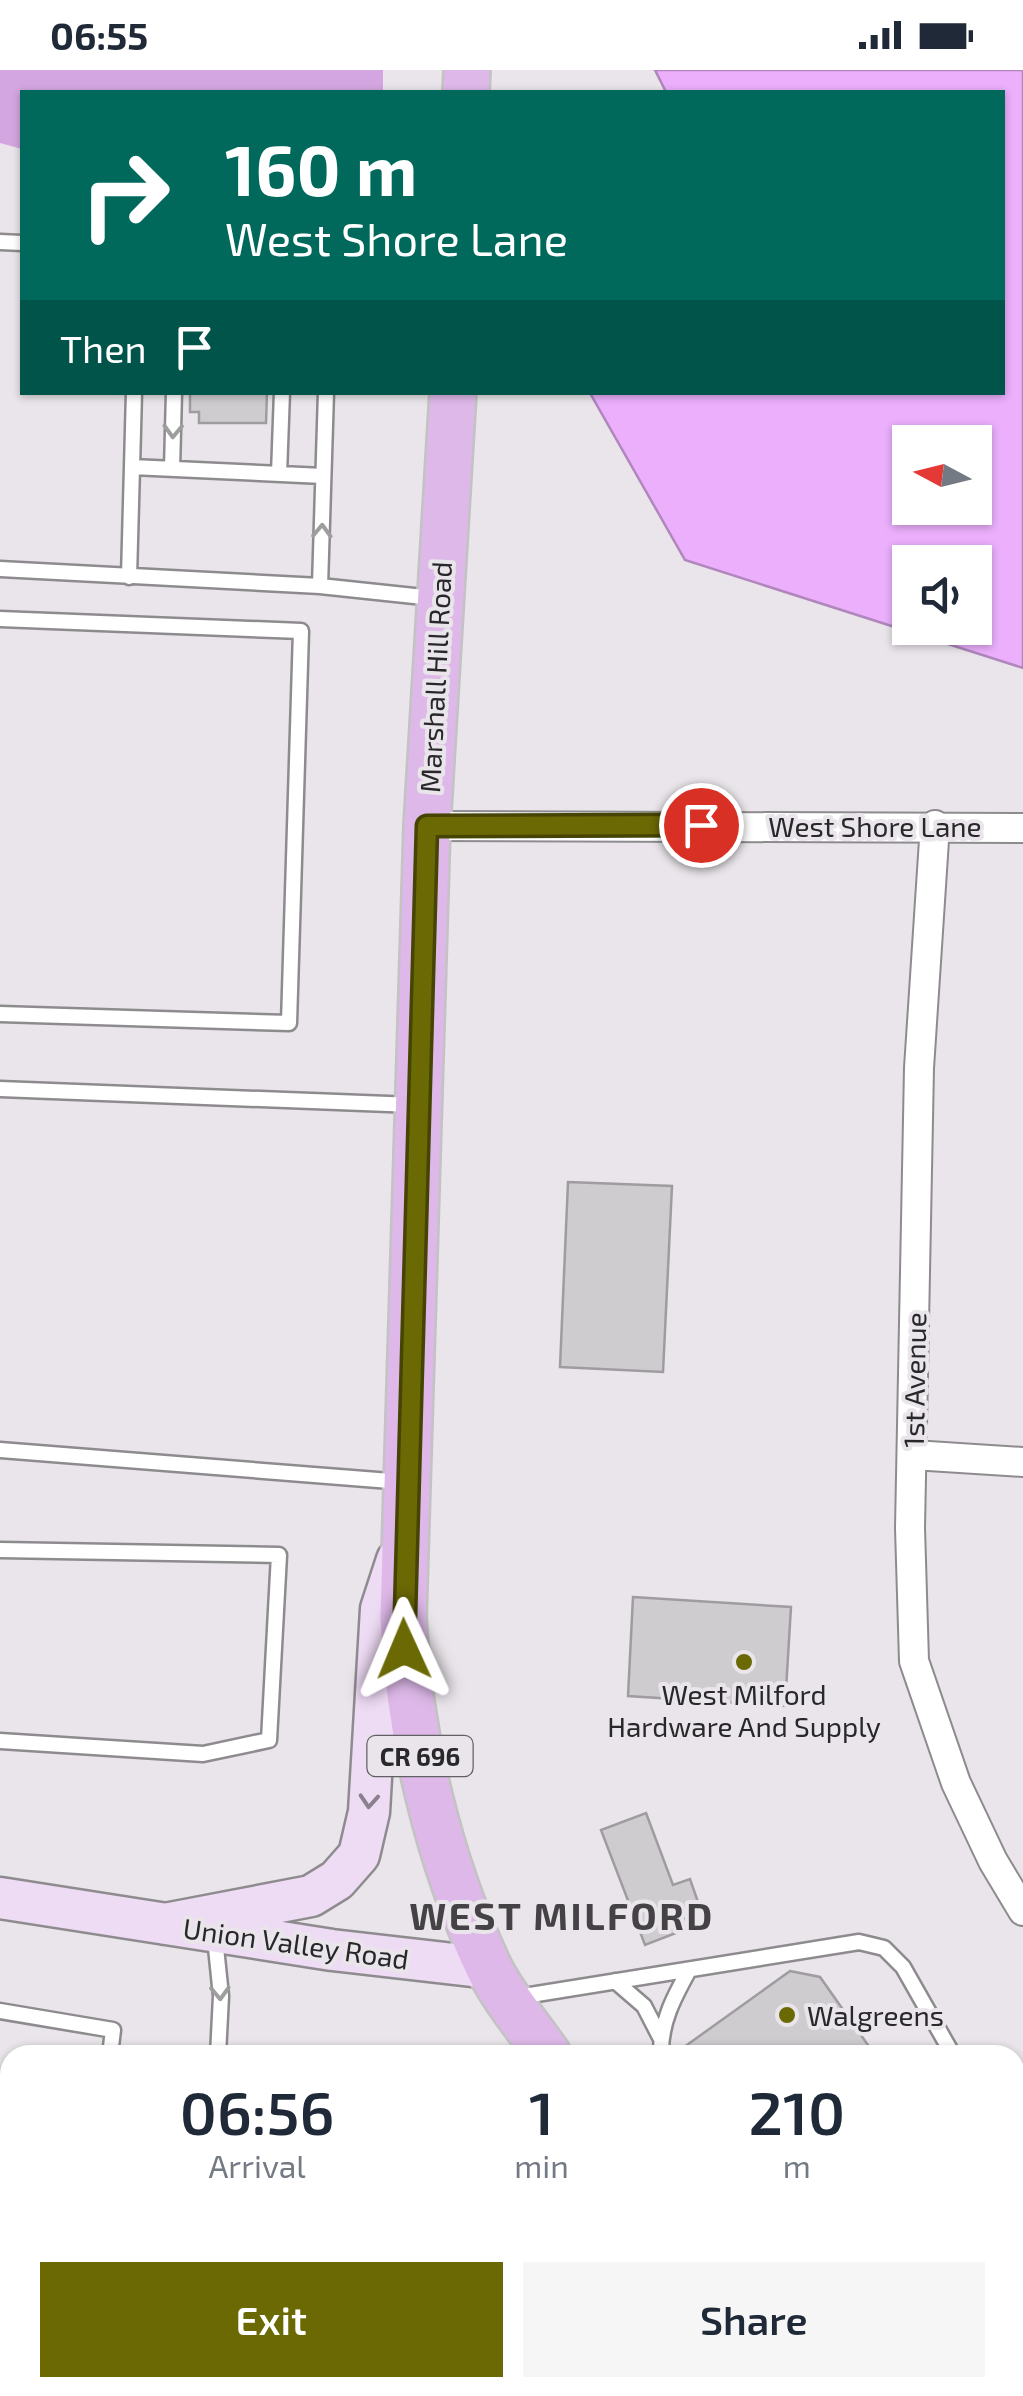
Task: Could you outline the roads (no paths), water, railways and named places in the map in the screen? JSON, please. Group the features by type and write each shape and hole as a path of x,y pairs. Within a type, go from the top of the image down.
{"main road":[{"name":"Marshall Hill Road","path":"453,395 427,826 403,1618 406,1680 417,1738 452,1874 500,1984"},
{"path":"218,1922 311,1896 337,1880 359,1854 369,1812 381,1610 406,1533"},
{"name":"Union Valley Road","path":"0,1898 165,1924 218,1922 500,1984"},
{"path":"500,1984 541,2045"}],"street":[{"name":"1st Avenue","path":"936,825 918,1068 910,1603 914,1661 956,1783 993,1861 1023,1911"},
{"name":"West Shore Lane","path":"427,826 1023,828"},
{"path":"913,1455 1023,1462"}],"lane":[{"path":"129,577 134,395"},
{"path":"172,468 174,395"},
{"path":"280,474 282,395"},
{"path":"320,586 326,395"},
{"path":"132,467 323,476"},
{"path":"0,569 320,586 439,598"},
{"path":"0,619 301,632 289,1022 0,1014"},
{"path":"0,1089 420,1105"},
{"path":"0,1450 408,1482"},
{"path":"0,1550 278,1555 269,1740 203,1754 0,1741"},
{"path":"218,1922 222,1996 219,2045"},
{"path":"500,1984 615,1981 859,1942 884,1948 903,1966 947,2045"},
{"path":"660,2045 670,2004 689,1970"},
{"path":"615,1981 644,2006 660,2037"},
{"path":"0,2012 113,2030 111,2045"}],"place":[{"name":"West Milford Hardware And Supply","path":"744,1662"},
{"name":"Walgreens","path":"787,2015"}],"district":[{"name":"WEST MILFORD","path":"562,1915"}]}
